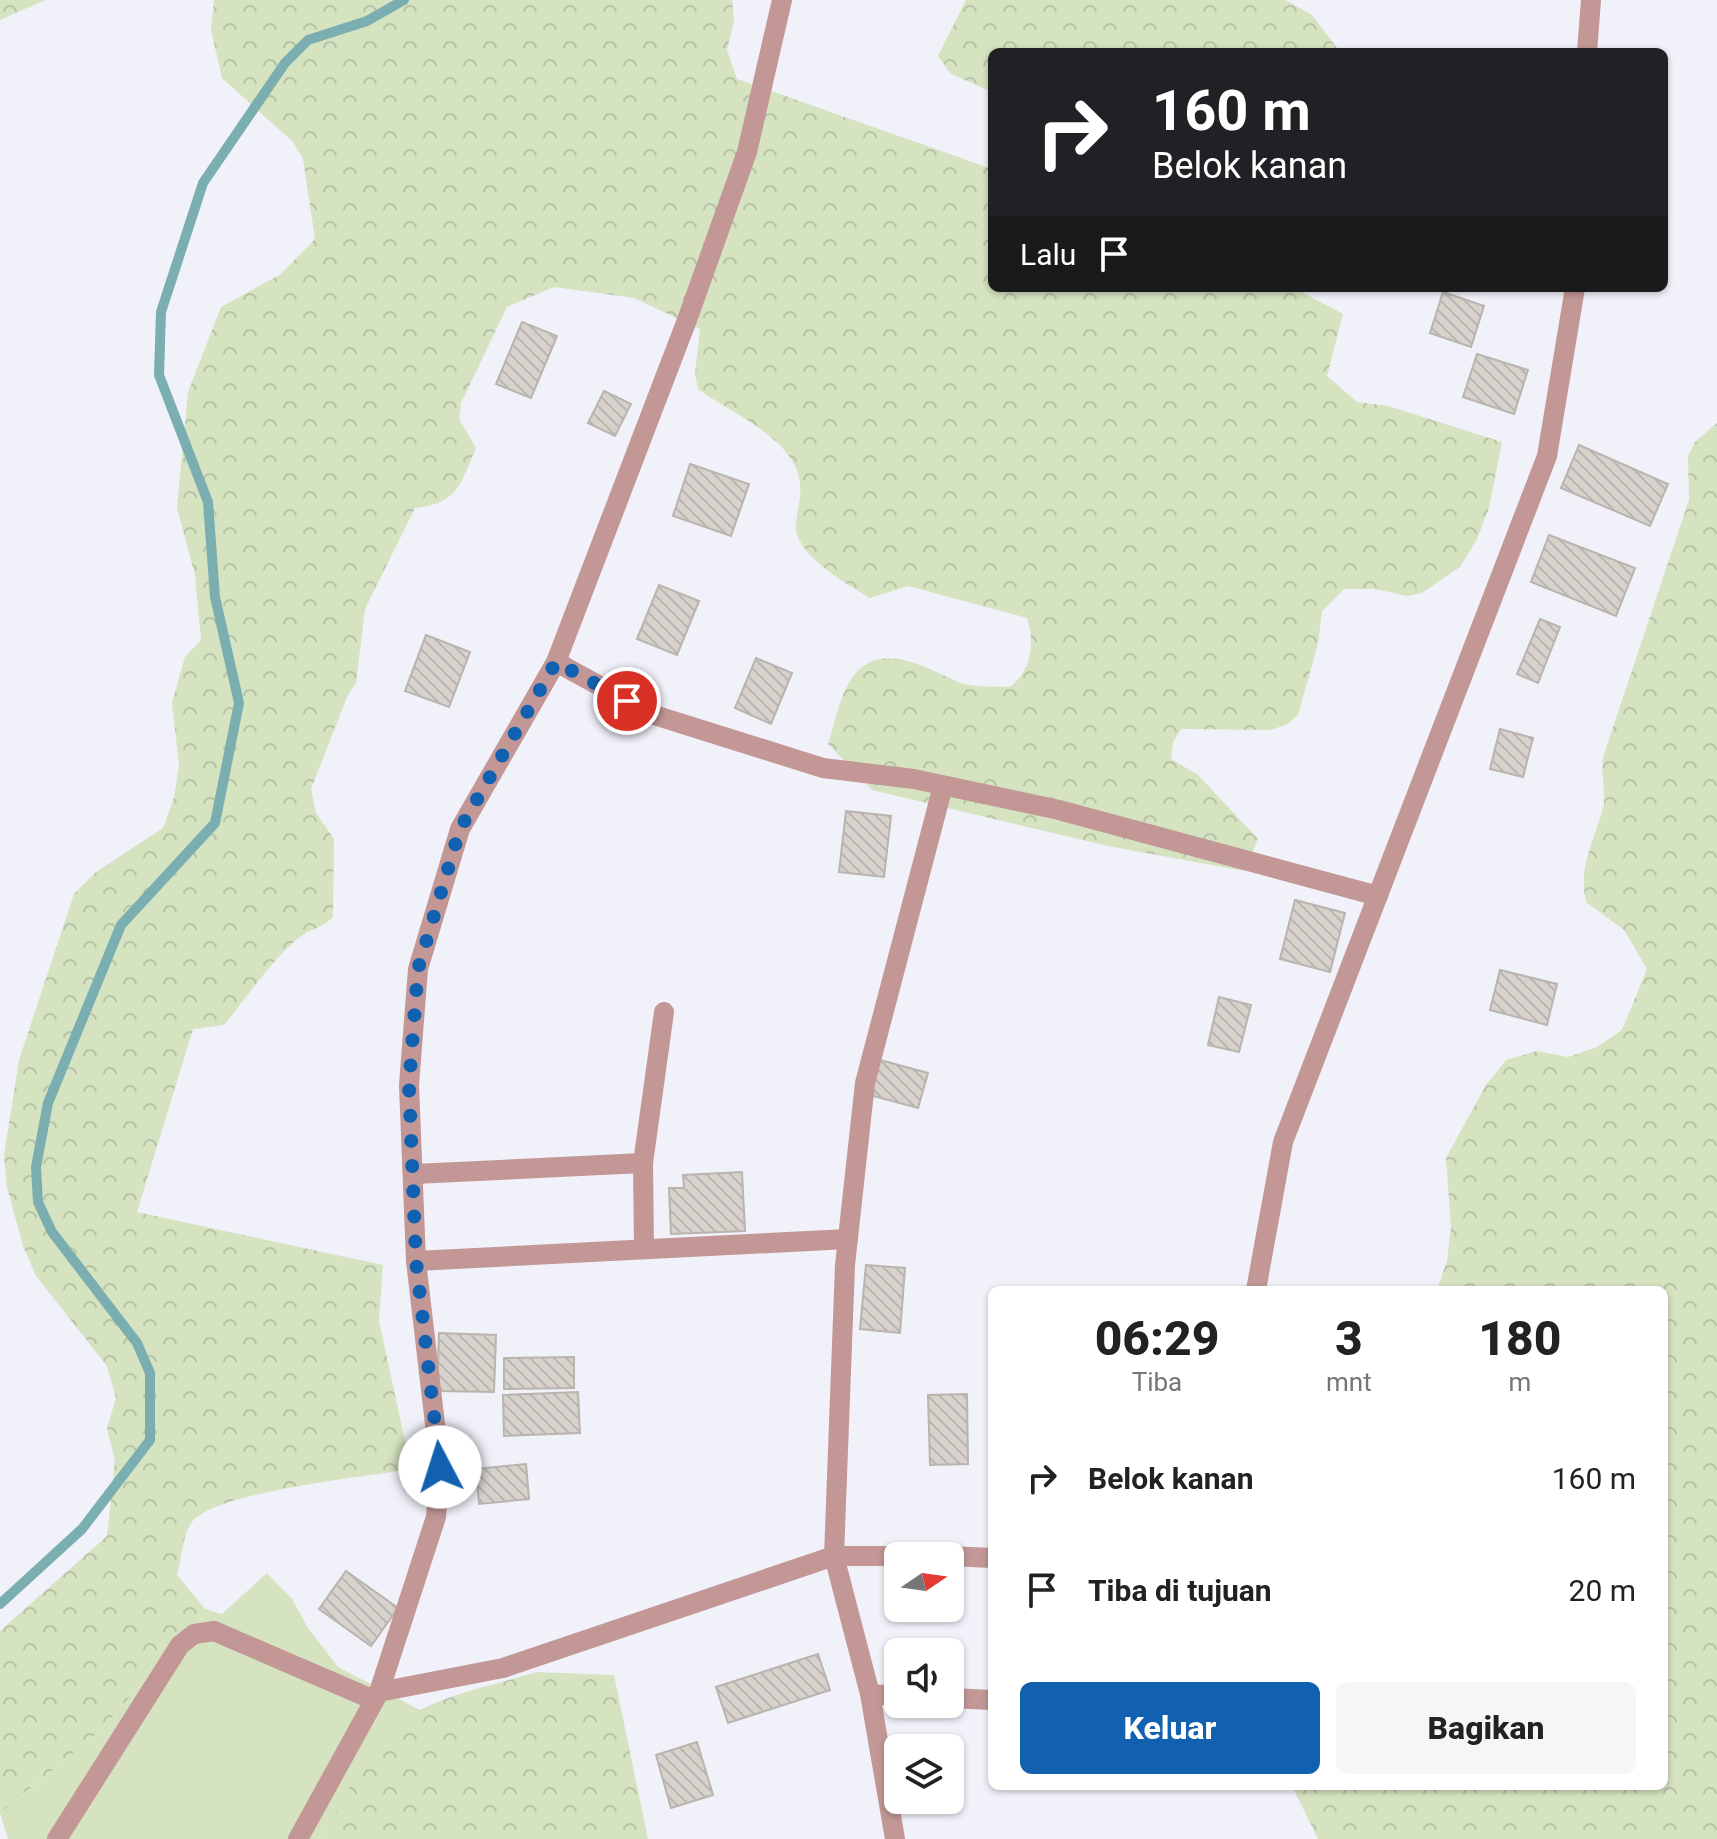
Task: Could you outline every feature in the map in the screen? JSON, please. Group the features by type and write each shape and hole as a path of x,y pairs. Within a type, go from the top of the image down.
{"street":[{"path":"298,1839 377,1696 436,1517 439,1452 416,1261 409,1085 421,954 460,829 556,662 676,350 747,152 782,0"},
{"path":"1587,48 1591,0"},
{"path":"1257,1286 1283,1142 1547,456 1574,292"},
{"path":"556,662 651,714 823,768 943,786 1059,810 1378,896"},
{"path":"895,1839 870,1694 834,1556 848,1239 865,1083 943,786"},
{"path":"644,1249 643,1163 664,1012"},
{"path":"414,1174 643,1163"},
{"path":"416,1261 848,1239"},
{"path":"57,1839 180,1645 194,1634 221,1633 273,1660 377,1696 503,1668 834,1556 884,1556"},
{"path":"964,1557 988,1558"},
{"path":"870,1694 884,1695"},
{"path":"964,1699 988,1700"}],"green space":[{"path":"0,0 45,0 0,20"},
{"path":"214,0 732,0 734,21 727,50 737,79 988,168 988,292 1302,292 1343,314 1327,376 1357,402 1388,406 1502,442 1489,508 1477,539 1460,567 1422,593 1407,596 1375,589 1344,589 1322,611 1318,644 1298,715 1286,725 1270,730 1181,729 1173,742 1171,759 1198,775 1258,839 1244,871 1108,846 872,790 828,744 841,699 854,675 866,664 893,658 921,665 967,685 1010,687 1023,673 1030,656 1031,637 1027,618 908,586 870,598 823,567 797,535 799,479 786,452 764,431 698,389 695,374 700,329 634,298 554,287 507,307 461,403 459,419 476,448 456,490 441,502 415,508 365,609 356,683 347,697 311,789 316,813 334,839 333,917 296,940 263,975 224,1025 193,1029 137,1212 383,1265 379,1321 411,1469 260,1494 206,1511 192,1522 184,1540 177,1575 205,1609 200,1638 144,1681 100,1731 0,1813 0,1631 107,1536 115,1461 107,1428 116,1398 107,1366 36,1276 23,1246 7,1187 4,1155 19,1060 74,894 96,872 163,828 174,798 179,765 172,703 185,657 201,640 195,575 177,508 188,392 221,307 281,274 315,239 303,159 293,142 222,78 211,30"},
{"path":"966,0 1285,0 1312,15 1337,48 988,48 988,90 951,74 938,56"},
{"path":"1717,423 1717,1839 1318,1839 1294,1790 1668,1790 1668,1286 1438,1286 1447,1261 1451,1227 1446,1158 1486,1085 1506,1060 1537,1051 1568,1057 1597,1047 1622,1030 1647,969 1624,930 1586,902 1585,865 1604,802 1603,757 1689,500 1688,456 1695,442"},
{"path":"267,1573 292,1599 308,1628 338,1667 420,1710 374,1752 320,1839 8,1839 0,1813 100,1731 144,1681 200,1638 205,1609 222,1614"},
{"path":"536,1672 614,1675 648,1839 320,1839 361,1767 387,1734 403,1721 448,1698"}],"building":[{"path":"1443,292 1484,306 1471,347 1430,333"},
{"path":"522,322 557,336 531,398 496,384"},
{"path":"1477,354 1528,370 1514,414 1463,397"},
{"path":"604,391 631,404 615,436 588,423"},
{"path":"1579,445 1668,484 1650,526 1561,488"},
{"path":"690,464 749,484 731,536 673,516"},
{"path":"1549,535 1635,568 1616,616 1531,582"},
{"path":"659,585 699,601 677,655 637,639"},
{"path":"1540,619 1560,627 1538,683 1517,674"},
{"path":"426,635 470,652 449,707 405,691"},
{"path":"756,658 792,673 771,724 735,708"},
{"path":"1500,729 1533,738 1523,777 1490,769"},
{"path":"846,811 891,816 884,877 839,872"},
{"path":"1295,900 1345,913 1330,972 1280,959"},
{"path":"1500,970 1557,984 1547,1025 1490,1010"},
{"path":"1219,997 1251,1005 1239,1052 1208,1045"},
{"path":"880,1060 928,1073 918,1108 870,1095"},
{"path":"742,1172 745,1231 671,1234 669,1188 684,1188 683,1175"},
{"path":"866,1265 905,1268 900,1333 860,1329"},
{"path":"439,1333 496,1335 494,1392 437,1391"},
{"path":"574,1357 574,1388 504,1389 504,1358"},
{"path":"578,1392 580,1433 504,1436 503,1395"},
{"path":"967,1394 968,1464 930,1465 928,1395"},
{"path":"526,1464 529,1499 479,1504 476,1469"},
{"path":"346,1571 398,1608 371,1646 319,1609"},
{"path":"818,1654 830,1690 728,1723 716,1687"},
{"path":"697,1742 713,1795 671,1808 656,1755"}],"waterway":[{"path":"0,1604 82,1529 150,1440 150,1373 137,1343 52,1232 38,1202 36,1167 48,1103 121,925 215,823 239,703 215,597 208,502 159,375 161,312 203,183 285,63 308,40 367,21 404,0"}],"route":[{"path":"440,1467 416,1261 409,1085 418,969 460,829 556,662 627,701"}]}
